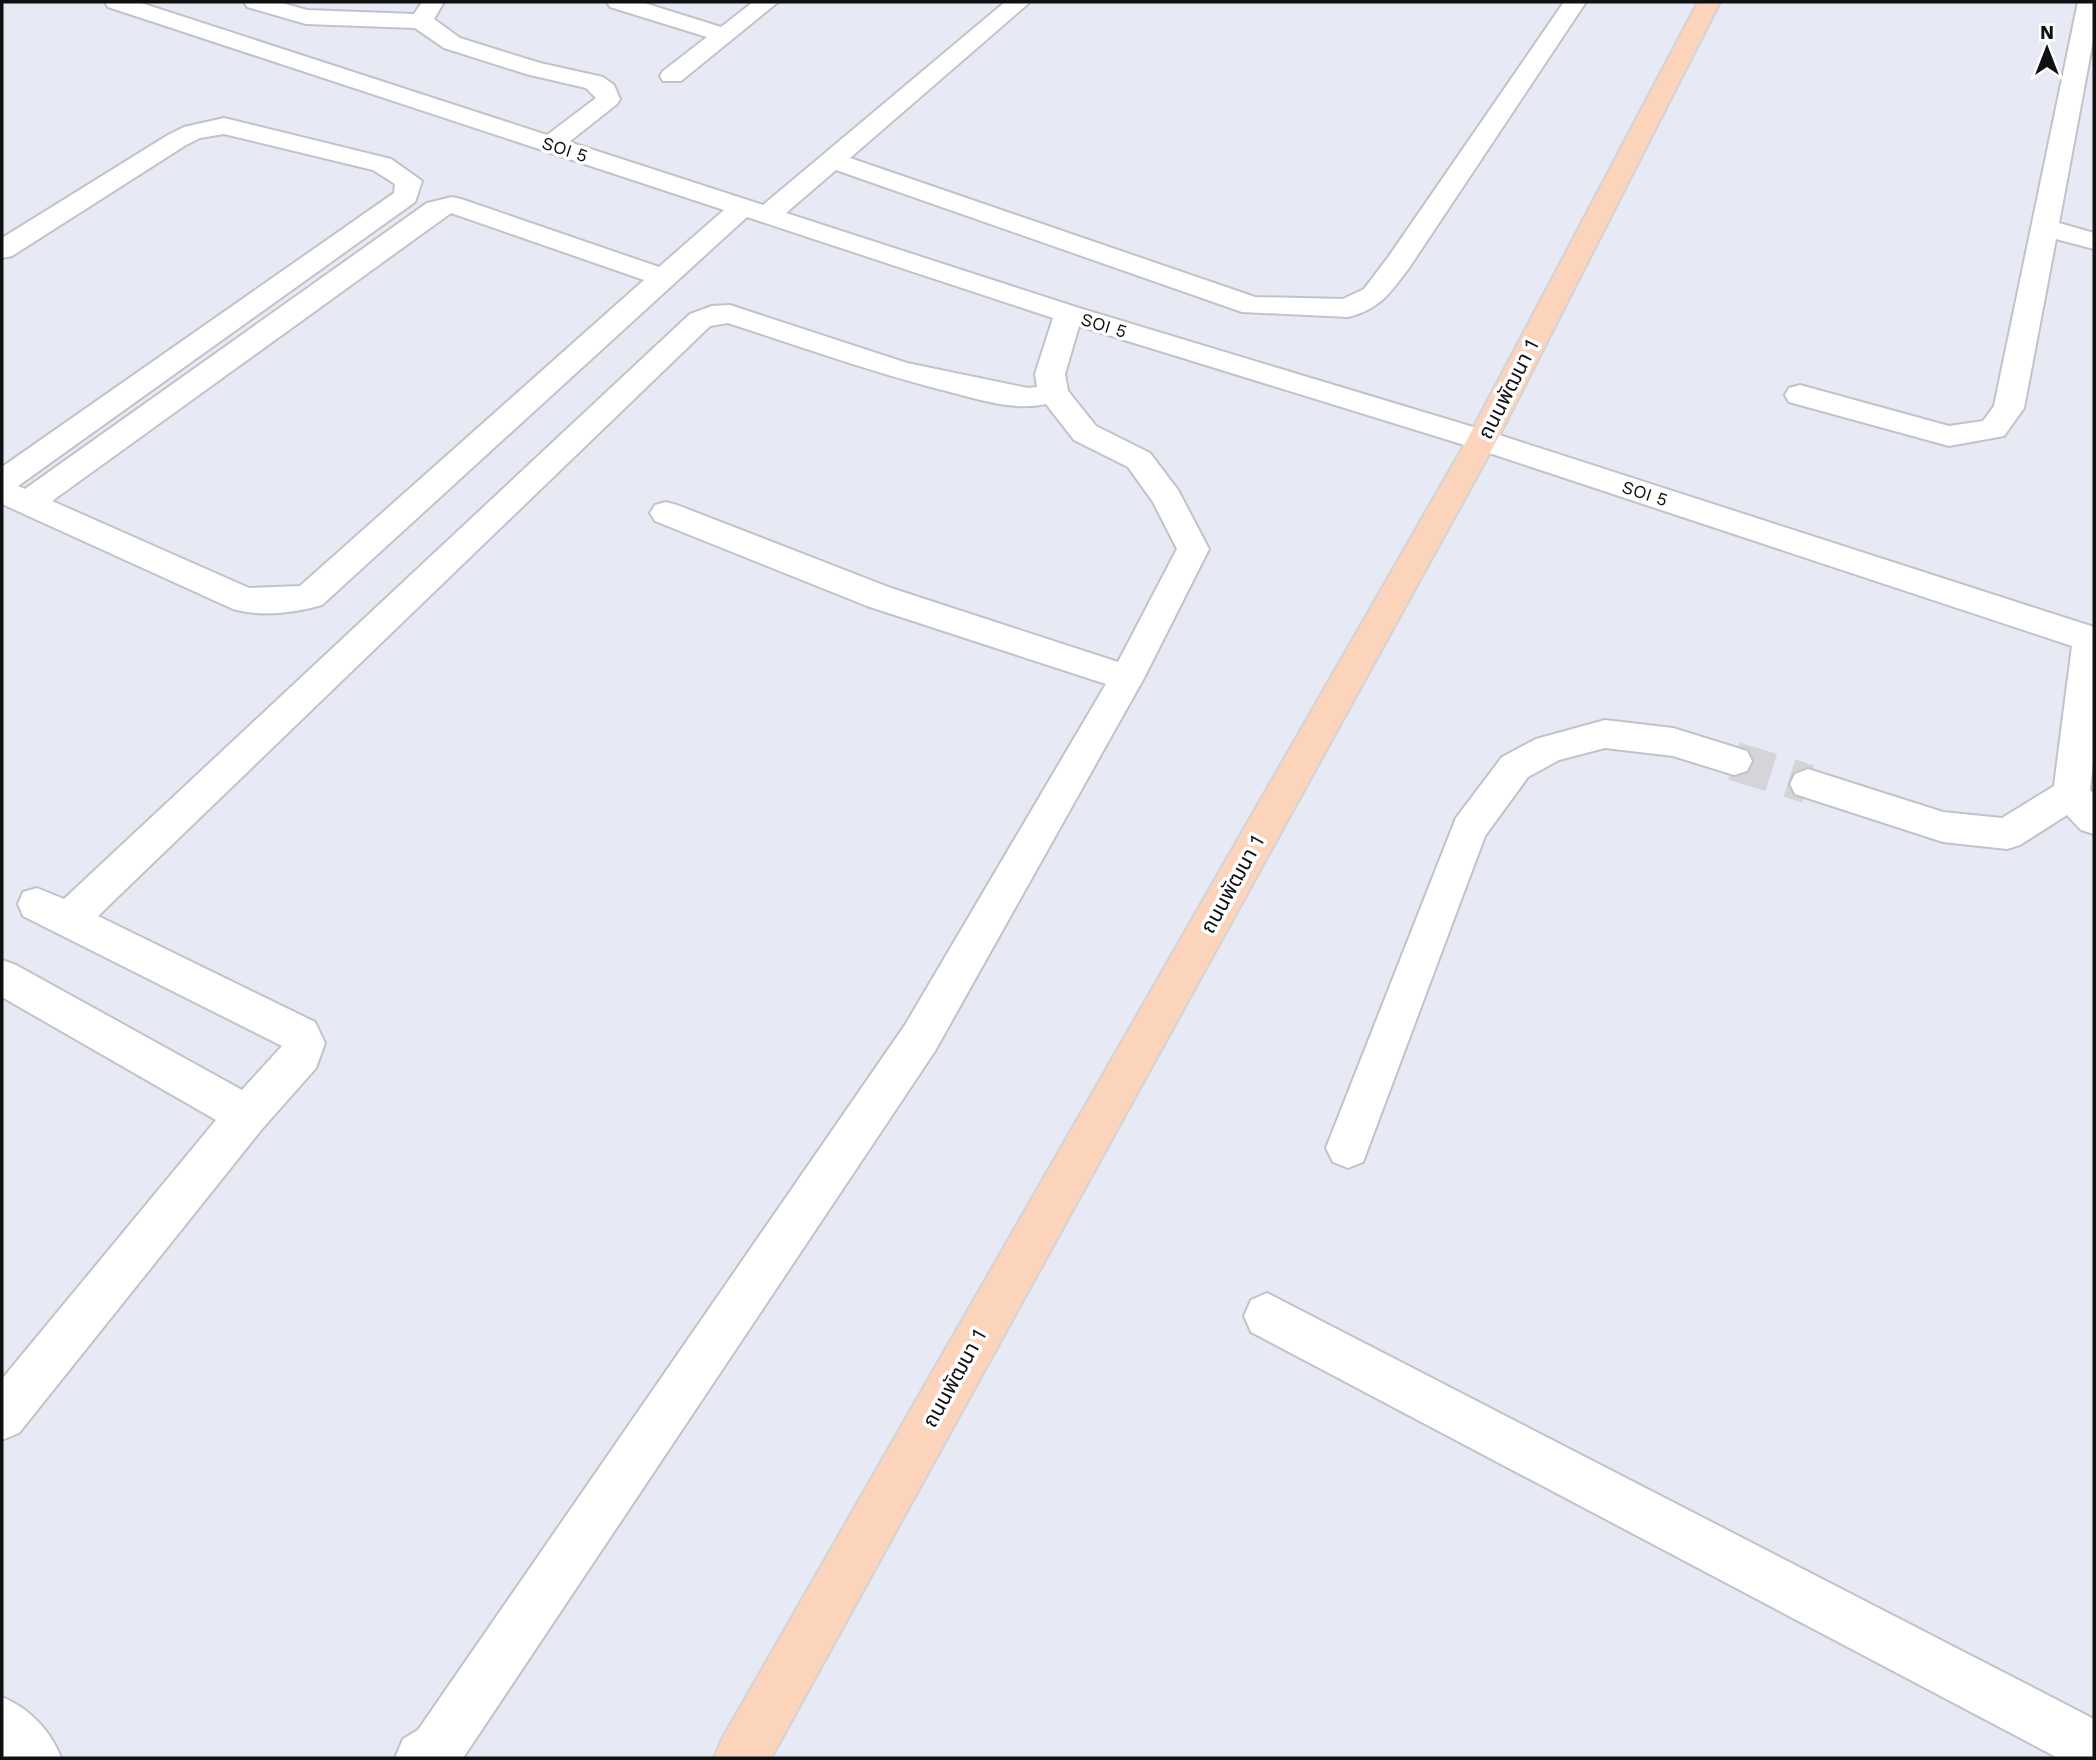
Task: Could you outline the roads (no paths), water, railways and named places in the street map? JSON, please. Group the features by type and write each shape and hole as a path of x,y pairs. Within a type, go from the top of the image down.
{"main road":[{"name":"ถนนพัฒนา 1","path":"741,1758 1482,440 1709,2"}],"street":[{"name":"SOI 5","path":"116,2 755,211 1068,320 1482,440 2090,650"},
{"path":"254,2 306,17 427,11 452,43 534,69 594,82 605,90 608,99 603,105 550,144"},
{"path":"618,2 724,35"},
{"path":"672,76 767,2"},
{"path":"15,496 245,600 290,600 310,596 664,278 755,211 832,160 1019,2"},
{"path":"832,160 1252,306 1348,307 1374,295 1399,262 1575,2"},
{"path":"1800,395 1949,436 1993,429 2009,408 2089,2"},
{"path":"2,250 177,140 207,128 224,126 383,164 409,181 406,196 2,482"},
{"path":"15,496 436,209 452,205 664,278"},
{"path":"2045,227 2094,242"},
{"path":"2,1416 247,1115 301,1055 304,1043 300,1035 52,912 700,320 712,315 730,314 899,370 1007,396 1028,398 1052,383 1068,320"},
{"path":"422,1758 437,1749 445,1738 920,1038 1127,678 1193,549 1167,498 1139,460 1085,433 1052,383"},
{"path":"666,513 879,597 1127,678"},
{"path":"1808,784 1943,827 2007,834 2083,806 2077,753 2090,650"},
{"path":"1349,1148 1469,830 1515,766 1549,749 1605,734 1673,742 1734,761"},
{"path":"2,977 247,1115"},
{"path":"1267,1316 2094,1748"},
{"path":"2,1724 34,1758"}],"tunnel":[{"path":"1734,761 1808,784"}]}
